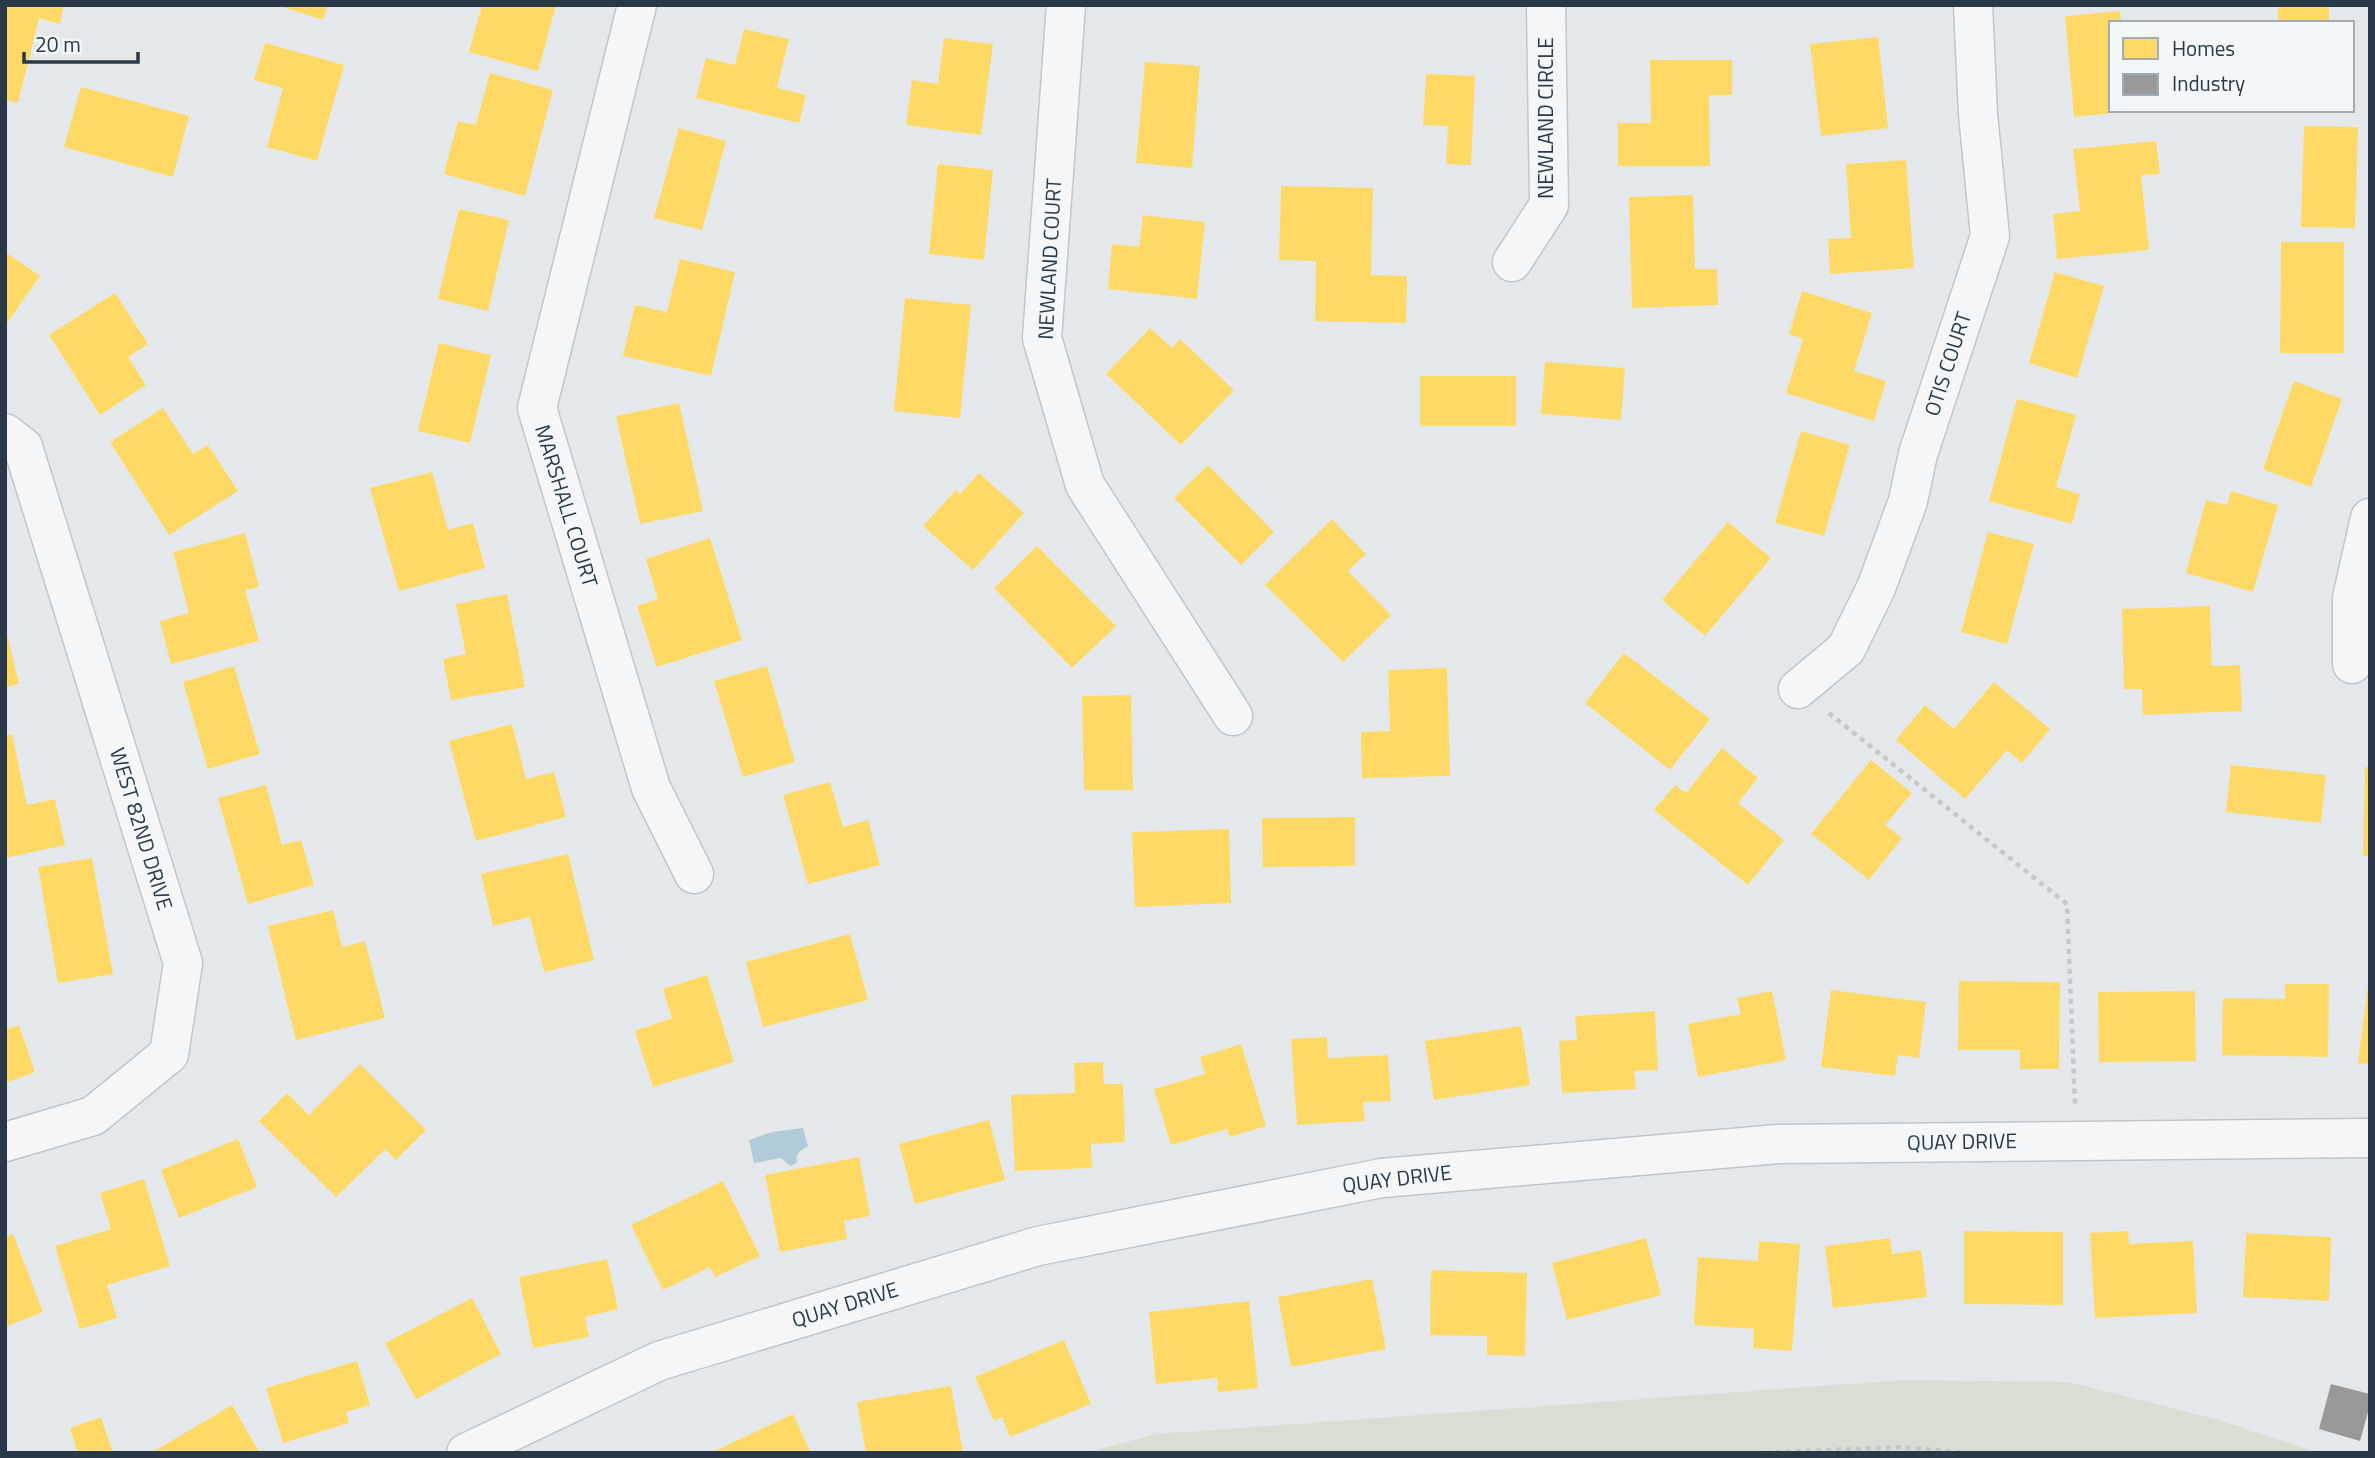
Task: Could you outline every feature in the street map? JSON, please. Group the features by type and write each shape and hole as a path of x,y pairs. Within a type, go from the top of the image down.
{"street":[{"name":"MARSHALL COURT","path":"638,5 537,408 651,788 694,874"},
{"name":"NEWLAND COURT","path":"1066,5 1042,338 1085,485 1233,716"},
{"name":"NEWLAND CIRCLE","path":"1512,262 1549,205 1546,5"},
{"name":"OTIS COURT","path":"1798,689 1846,649 1876,588 1908,500 1918,454 1990,236 1973,5"},
{"name":"WEST 82ND DRIVE","path":"5,433 23,447 183,963 169,1054 93,1116 5,1142"},
{"path":"2351,664 2352,598 2370,518"},
{"name":"QUAY DRIVE","path":"466,1453 659,1361 1024,1250 1382,1178 1778,1144 2370,1138"}],"path":[{"path":"1798,689 2067,904 2076,1140"},
{"path":"1756,1453 1902,1447 1967,1453"}],"shaded area":[{"path":"1903,1380 2069,1382 2219,1420 2319,1453 1085,1453 1156,1434"}],"water":[{"path":"803,1128 808,1146 797,1155 797,1163 790,1166 781,1158 754,1163 749,1140 772,1132"}],"building: Homes":[{"path":"5,5 64,5 60,24 39,18 18,103 5,100"},
{"path":"276,5 328,5 323,20"},
{"path":"482,5 556,5 538,71 469,52"},
{"path":"2278,5 2329,5 2329,21 2278,21"},
{"path":"2120,11 2121,21 2109,21 2109,112 2124,112 2074,117 2065,16"},
{"path":"744,29 789,39 777,88 806,95 799,123 696,98 706,58 735,65"},
{"path":"1878,37 1888,128 1821,136 1810,44"},
{"path":"944,38 993,44 981,135 906,125 912,80 938,84"},
{"path":"265,43 344,65 317,161 267,147 283,88 254,80"},
{"path":"1650,60 1732,60 1732,95 1709,95 1710,166 1618,166 1618,123 1651,123"},
{"path":"1145,62 1200,66 1192,168 1136,163"},
{"path":"490,73 553,90 525,196 444,174 458,121 476,125"},
{"path":"1426,74 1475,76 1471,165 1446,164 1448,126 1423,125"},
{"path":"81,87 189,116 173,177 64,147"},
{"path":"2304,126 2358,127 2355,228 2301,227"},
{"path":"679,128 726,141 702,230 654,218"},
{"path":"2156,141 2160,174 2141,175 2149,250 2057,259 2053,214 2080,211 2073,149"},
{"path":"1906,160 1914,268 1830,274 1828,239 1851,238 1846,164"},
{"path":"938,164 993,170 984,260 929,254"},
{"path":"1281,186 1373,188 1371,275 1407,276 1406,323 1315,321 1316,261 1279,260"},
{"path":"1693,195 1695,269 1717,269 1718,305 1632,308 1629,197"},
{"path":"459,209 509,220 488,311 438,299"},
{"path":"1143,215 1205,222 1197,299 1108,289 1112,244 1139,247"},
{"path":"2281,242 2344,242 2344,353 2280,353"},
{"path":"5,252 40,276 5,326"},
{"path":"680,259 735,272 711,376 623,356 635,305 667,312"},
{"path":"2055,272 2104,286 2077,378 2029,363"},
{"path":"1802,291 1872,313 1854,371 1886,381 1874,421 1786,393 1803,339 1789,334"},
{"path":"115,293 148,344 128,357 146,385 100,415 49,335"},
{"path":"905,298 971,305 960,418 894,411"},
{"path":"1150,328 1172,348 1180,339 1234,390 1181,445 1106,374"},
{"path":"439,343 491,355 470,443 418,431"},
{"path":"1545,362 1625,368 1621,420 1541,414"},
{"path":"1420,376 1516,376 1516,426 1420,426"},
{"path":"2294,381 2342,399 2311,487 2263,469"},
{"path":"2017,399 2076,415 2056,487 2080,494 2072,524 1989,501"},
{"path":"679,403 703,511 640,524 616,416"},
{"path":"163,408 193,454 208,445 238,491 169,535 110,442"},
{"path":"1801,431 1850,445 1824,536 1775,523"},
{"path":"1208,465 1274,532 1241,565 1174,498"},
{"path":"432,472 448,530 473,523 485,568 399,591 370,488"},
{"path":"979,473 1024,513 973,570 923,526 956,490 960,494"},
{"path":"2231,491 2278,505 2253,592 2186,573 2206,500 2227,505"},
{"path":"1332,519 1366,554 1348,571 1391,615 1343,662 1265,585"},
{"path":"1728,522 1771,558 1705,636 1662,600"},
{"path":"1988,532 2034,544 2007,644 1961,632"},
{"path":"245,533 259,587 245,590 259,641 171,664 160,621 189,613 173,552"},
{"path":"710,538 742,640 657,667 637,606 658,599 646,559"},
{"path":"1037,546 1116,626 1072,668 994,588"},
{"path":"507,594 525,687 451,700 443,659 466,654 456,604"},
{"path":"2210,606 2212,666 2240,665 2242,711 2143,715 2142,689 2124,689 2122,609"},
{"path":"5,626 19,684 5,687"},
{"path":"1624,653 1710,719 1670,770 1585,703"},
{"path":"234,666 260,754 208,769 183,682"},
{"path":"767,666 795,762 743,777 714,681"},
{"path":"1447,668 1450,776 1362,778 1361,732 1390,731 1388,670"},
{"path":"1994,682 2050,729 2022,763 2007,750 1965,799 1896,740 1925,705 1954,729"},
{"path":"1131,695 1133,790 1084,790 1082,696"},
{"path":"512,724 526,779 554,772 566,817 476,841 449,741"},
{"path":"12,734 27,805 55,799 65,845 5,858 5,736"},
{"path":"1722,748 1758,778 1738,803 1784,840 1748,885 1654,810 1675,785 1686,793"},
{"path":"1871,760 1912,793 1885,825 1902,838 1869,880 1811,834"},
{"path":"2231,765 2326,775 2321,823 2226,812"},
{"path":"2365,767 2370,767 2370,856 2363,856"},
{"path":"830,782 843,827 868,820 880,865 808,884 783,795"},
{"path":"266,785 282,845 301,840 314,885 248,904 218,798"},
{"path":"1355,817 1355,866 1263,867 1262,818"},
{"path":"1229,829 1231,903 1135,907 1132,832"},
{"path":"568,854 594,960 544,972 530,917 493,926 481,874"},
{"path":"92,858 113,974 58,983 38,867"},
{"path":"333,910 342,947 365,941 385,1018 296,1040 268,926"},
{"path":"850,934 868,1000 763,1027 746,962"},
{"path":"707,975 734,1062 653,1087 635,1031 672,1018 663,989"},
{"path":"1959,981 2060,982 2059,1069 2020,1069 2020,1050 1958,1050"},
{"path":"2285,984 2329,984 2328,1057 2222,1055 2223,998 2285,999"},
{"path":"2370,986 2370,1064 2358,1063"},
{"path":"1831,990 1926,1002 1919,1058 1898,1055 1895,1076 1821,1067"},
{"path":"1772,991 1786,1060 1698,1077 1688,1024 1741,1014 1737,998"},
{"path":"2195,991 2196,1061 2099,1062 2098,992"},
{"path":"1655,1011 1658,1070 1634,1071 1636,1089 1562,1093 1559,1041 1577,1040 1575,1016"},
{"path":"19,1025 35,1072 5,1083 5,1030"},
{"path":"1521,1026 1530,1085 1434,1100 1425,1041"},
{"path":"1327,1037 1328,1058 1388,1055 1391,1101 1363,1102 1365,1121 1297,1125 1291,1039"},
{"path":"1241,1044 1266,1126 1230,1137 1227,1129 1171,1145 1154,1089 1205,1074 1200,1057"},
{"path":"1103,1062 1104,1084 1123,1084 1125,1142 1091,1144 1092,1168 1015,1171 1011,1095 1075,1093 1074,1063"},
{"path":"360,1064 426,1130 396,1160 385,1149 336,1197 259,1121 287,1093 309,1115"},
{"path":"989,1120 1005,1180 915,1204 899,1144"},
{"path":"238,1139 257,1187 179,1218 161,1170"},
{"path":"859,1157 870,1216 844,1221 847,1239 780,1252 765,1175"},
{"path":"144,1179 170,1266 107,1285 117,1318 80,1329 55,1246 111,1229 100,1193"},
{"path":"723,1181 760,1256 715,1277 710,1267 663,1290 631,1225"},
{"path":"1964,1231 2063,1232 2063,1305 1964,1304"},
{"path":"2128,1231 2129,1244 2193,1241 2197,1313 2095,1318 2090,1233"},
{"path":"2246,1233 2331,1237 2329,1301 2243,1297"},
{"path":"13,1234 43,1312 5,1327 5,1237"},
{"path":"1646,1238 1661,1295 1567,1320 1552,1263"},
{"path":"1890,1238 1892,1254 1921,1250 1927,1297 1833,1308 1825,1246"},
{"path":"1759,1241 1800,1244 1792,1351 1753,1348 1754,1329 1694,1325 1698,1257 1758,1261"},
{"path":"607,1259 618,1309 585,1317 589,1337 533,1348 519,1277"},
{"path":"1431,1270 1527,1273 1525,1356 1487,1355 1487,1336 1430,1335"},
{"path":"1372,1279 1386,1349 1291,1367 1278,1297"},
{"path":"472,1298 501,1354 416,1399 385,1343"},
{"path":"1249,1301 1258,1388 1218,1392 1217,1378 1156,1384 1149,1312"},
{"path":"1064,1340 1091,1404 1010,1437 1002,1417 994,1421 975,1377"},
{"path":"357,1361 370,1405 346,1412 349,1423 283,1443 266,1388"},
{"path":"951,1386 963,1453 866,1453 857,1402"},
{"path":"232,1405 260,1453 151,1453"},
{"path":"793,1414 811,1453 711,1453"},
{"path":"101,1417 113,1453 78,1453 70,1428"}],"building: Industry":[{"path":"2331,1384 2370,1394 2370,1405 2360,1441 2319,1429"}]}
